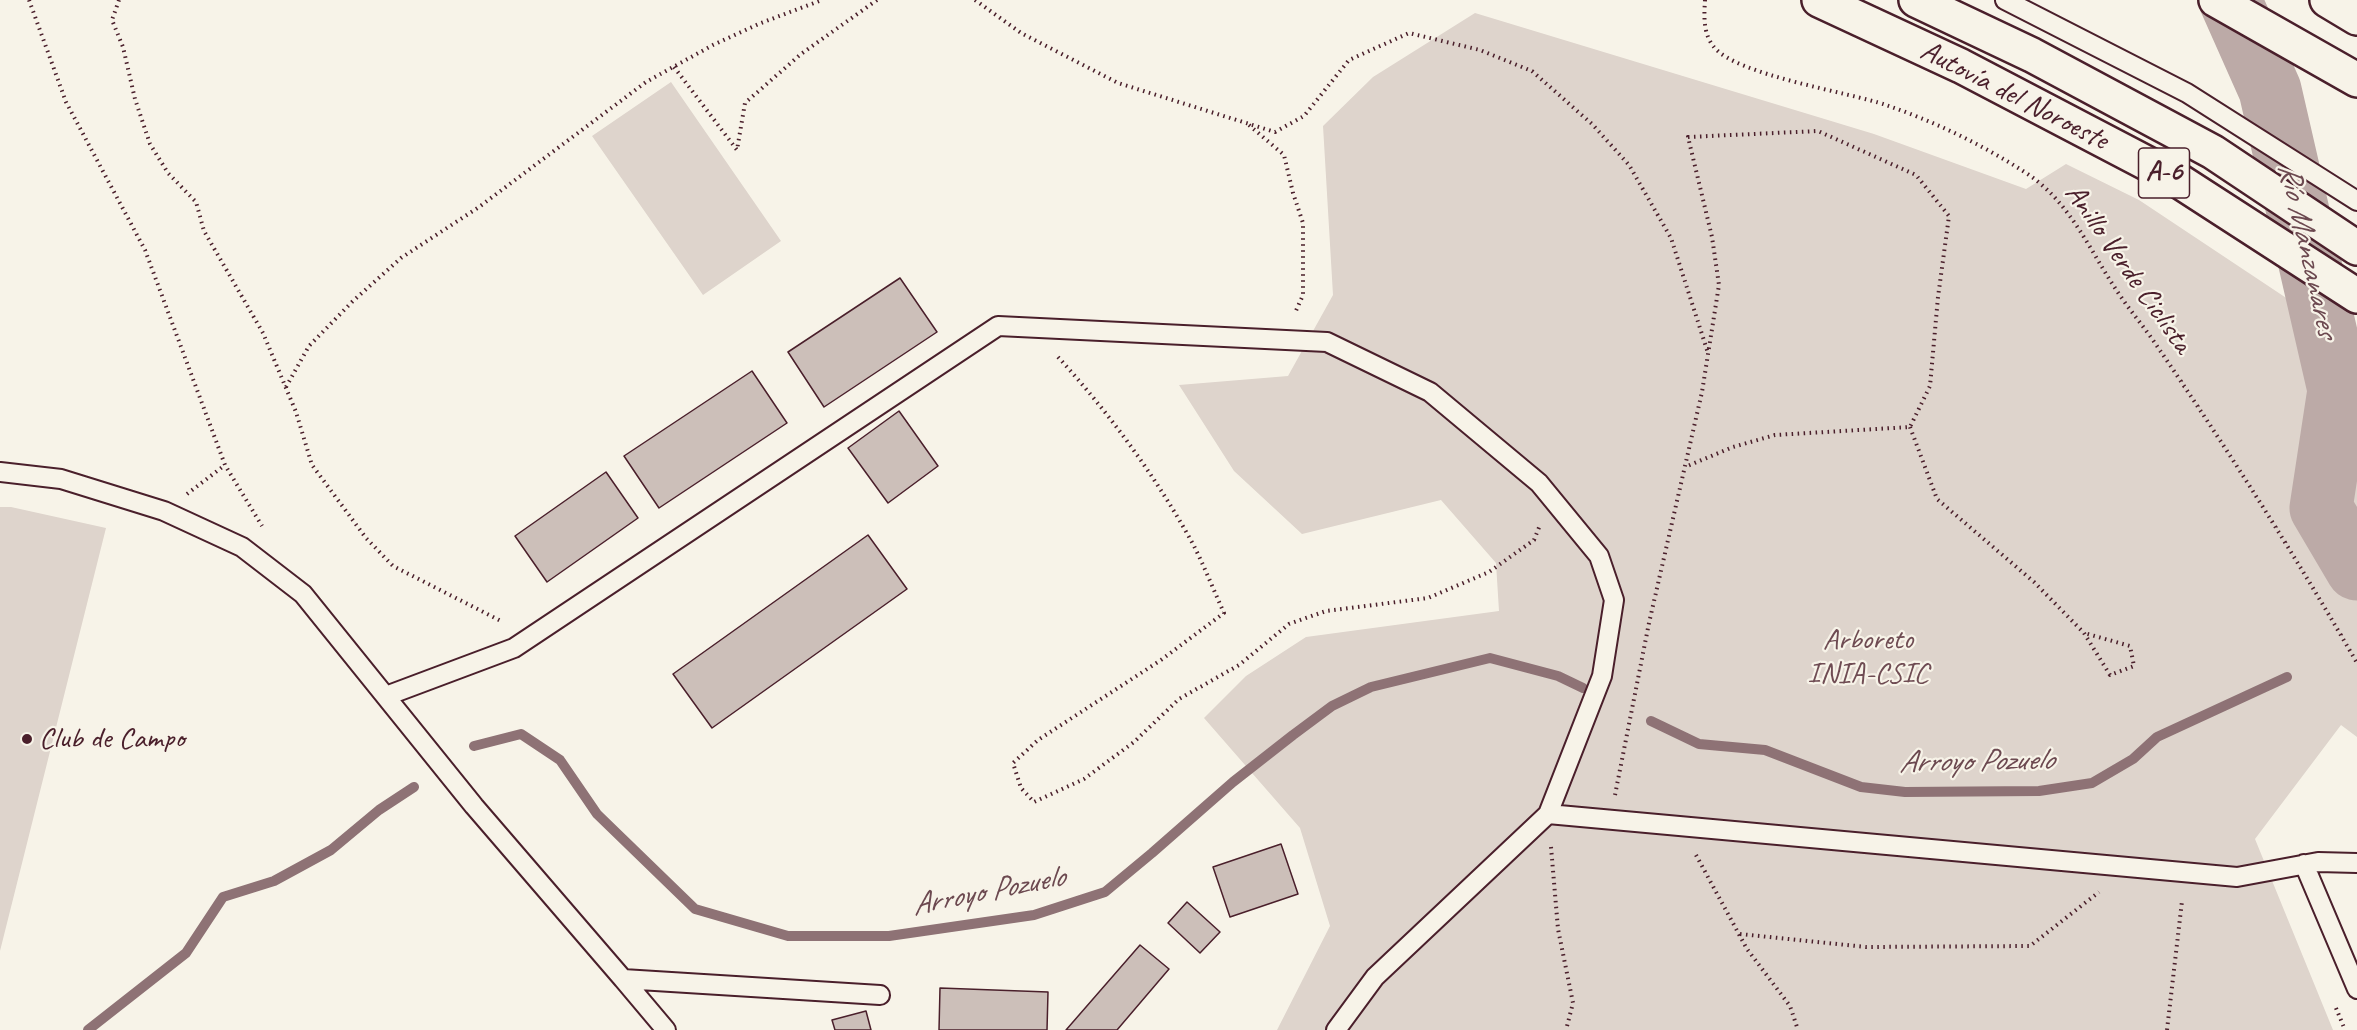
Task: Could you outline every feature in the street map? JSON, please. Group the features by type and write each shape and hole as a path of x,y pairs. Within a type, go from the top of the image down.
{"highway":[{"name":"Autovía del Noroeste","path":"1819,0 1961,66 2173,177 2357,296"},
{"name":"Autovía del Noroeste","path":"1916,0 2032,55 2213,152 2357,248"},
{"path":"2216,0 2357,80"},
{"path":"2327,0 2357,18"}],"lane":[{"path":"2005,0 2187,93 2357,201"},
{"path":"386,696 514,648 998,326 1327,342 1431,392 1539,483 1599,556 1614,600 1602,676 1548,814 1374,977 1336,1030"},
{"path":"0,472 61,479 164,511 242,547 303,594 474,806 666,1030"},
{"path":"1548,814 2237,877 2318,861 2357,863"},
{"path":"2304,864 2357,989"},
{"path":"623,980 880,995"}],"path":[{"path":"29,0 66,102 145,250 225,465 267,534"},
{"path":"118,0 112,20 123,47 135,99 150,144 168,173 196,202 204,231 263,333 296,412 312,465 354,523 393,566 532,636"},
{"path":"285,388 309,346 352,302 401,258 479,207 646,82 742,32 822,0"},
{"path":"674,67 737,150 745,103 801,54 877,0"},
{"path":"975,0 1021,33 1118,83 1275,132 1304,116 1349,60 1409,33 1480,50 1532,72 1592,124 1629,165 1671,238 1708,354"},
{"name":"Anillo Verde Ciclista","path":"1705,0 1706,31 1714,48 1725,57 1775,77 1884,104 1980,146 2026,172 2052,193 2073,218 2118,293 2161,352 2271,518 2357,663"},
{"path":"1246,123 1284,155 1303,223 1303,295 1283,340"},
{"path":"1611,819 1649,622 1685,467 1708,354 1719,285 1712,237 1688,137 1818,131 1916,175 1949,216 1938,297 1930,386 1910,427 1937,499 2034,582 2084,633 2110,675 2134,666 2130,646 2084,633"},
{"path":"1031,327 1086,387 1166,498 1194,548 1224,613 1161,660 1038,740 1013,763 1021,788 1034,802 1084,779 1134,742 1179,699 1239,665 1289,624 1326,611 1428,598 1489,572 1534,540 1550,497"},
{"path":"1685,467 1733,447 1775,435 1910,427"},
{"path":"164,511 225,465"},
{"path":"1548,814 1558,929 1573,1004 1566,1030"},
{"path":"1681,825 1747,949 1790,1006 1798,1030"},
{"path":"1740,934 1866,947 2030,946 2094,895 2141,868"},
{"path":"2167,1030 2171,1010 2180,901 2192,901"}],"green space":[{"name":"Arboreto INIA-CSIC","path":"1475,13 1874,134 2026,189 2066,164 2139,200 2357,345 2357,737 2341,725 2255,839 2333,1030 1277,1030 1330,926 1300,828 1204,718 1246,676 1306,637 1499,611 1496,563 1441,500 1302,534 1234,471 1179,385 1288,376 1333,295 1323,126 1373,77"},
{"path":"671,82 781,241 703,295 592,136"},
{"name":"Club de Campo","path":"0,507 11,507 106,528 0,951"}],"building":[{"path":"900,278 937,332 824,407 788,352"},
{"path":"752,371 787,423 659,508 624,456"},
{"path":"899,411 938,466 888,503 848,448"},
{"path":"606,472 638,518 547,582 515,536"},
{"path":"868,535 907,589 712,728 673,674"},
{"path":"1281,844 1298,894 1230,917 1213,867"},
{"path":"1187,902 1220,932 1200,953 1168,923"},
{"path":"1140,945 1169,969 1117,1030 1066,1030"},
{"path":"940,988 1048,992 1047,1030 939,1030"},
{"path":"866,1011 871,1030 835,1030 832,1020"}],"waterway":[{"name":"Río Manzanares","path":"2230,0 2270,90 2339,390 2321,508 2357,569"},
{"name":"Arroyo Pozuelo","path":"474,746 521,734 560,760 597,814 695,909 788,936 889,936 1034,915 1105,892 1233,782 1293,735 1332,706 1371,687 1490,658 1558,676 1583,688"},
{"name":"Arroyo Pozuelo","path":"1651,721 1699,744 1765,750 1861,787 1905,792 2039,791 2092,783 2133,759 2157,737 2287,677"},
{"name":"Arroyo Pozuelo","path":"88,1030 186,953 223,897 274,881 331,850 379,810 414,787"}],"place":[{"name":"Club de Campo","path":"27,739"}]}
